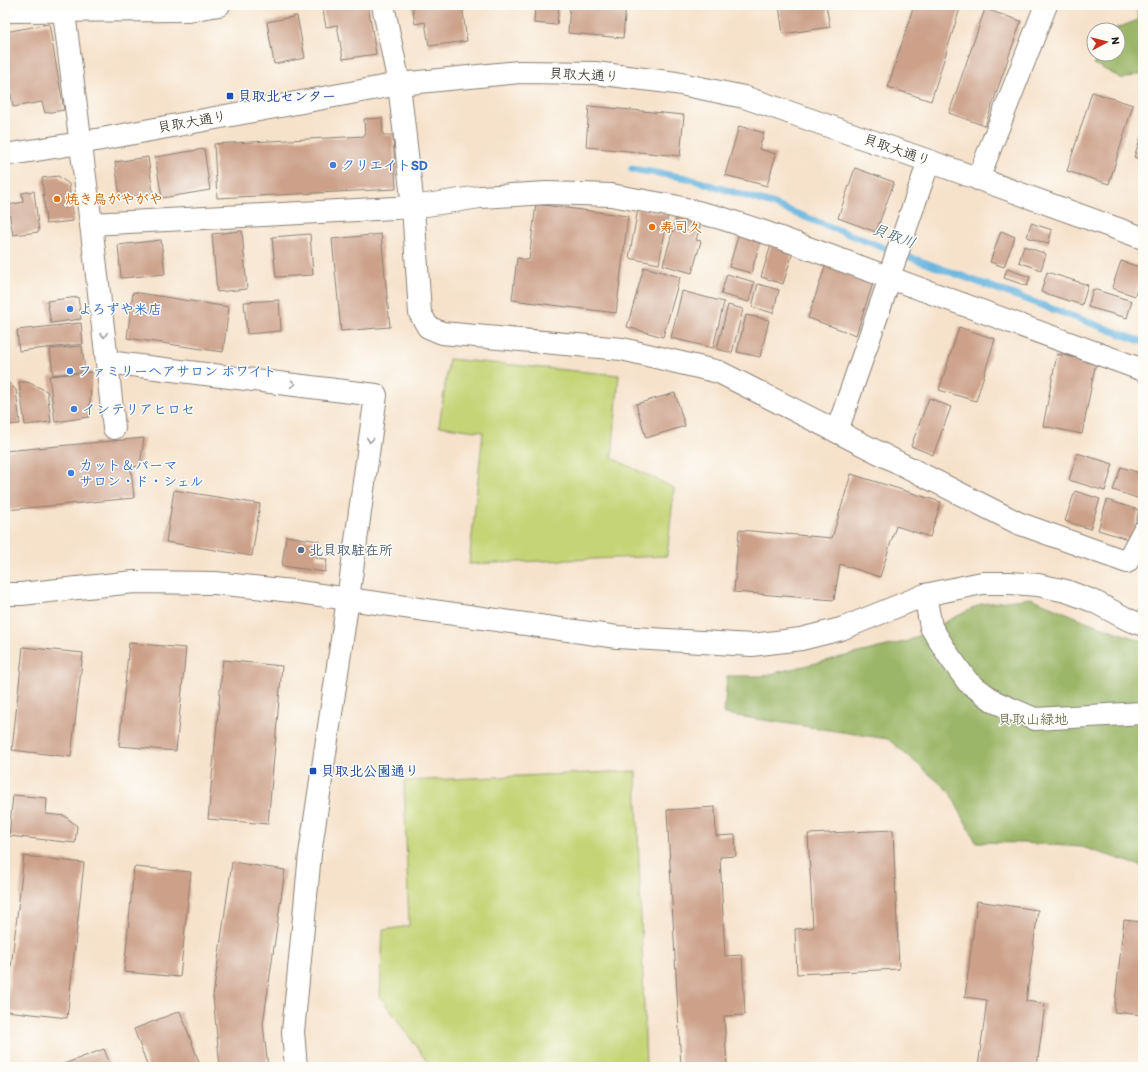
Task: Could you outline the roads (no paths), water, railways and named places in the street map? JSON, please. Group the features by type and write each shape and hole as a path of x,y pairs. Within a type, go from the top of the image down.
{"street":[{"path":"5,11 63,8 189,10 219,5"},
{"path":"382,5 399,84 413,207 420,313 428,327 442,333 622,349 719,372 1018,523 1127,562 1143,532"},
{"path":"978,179 1046,5"},
{"path":"63,8 91,224 114,428"},
{"name":"貝取大通り","path":"5,155 80,143 399,84 519,72 595,73 676,83 744,97 929,161 1143,238"},
{"path":"837,431 929,161"},
{"path":"91,224 413,207 480,197 514,194 548,193 611,195 673,206 721,218 891,273 1143,370"},
{"path":"107,362 376,395 348,599 310,854 293,1032 296,1067"},
{"path":"5,594 21,594 134,582 215,583 292,591 616,637 752,645 801,639 841,628 925,595 982,583 1010,583 1038,585 1066,591 1093,601 1129,620 1143,625"},
{"path":"925,595 931,627 949,656 968,682 995,702 1035,719 1143,714"}],"waterway":[{"name":"貝取川","path":"632,169 687,178 772,204 879,246 1143,342"}],"place":[{"name":"貝取北センター","path":"230,96"},
{"name":"クリエイトSD","path":"333,165"},
{"name":"焼き鳥がやがや","path":"57,199"},
{"name":"寿司久","path":"652,227"},
{"name":"よろずや米店","path":"70,309"},
{"name":"ファミリーヘアサロン ホワイト","path":"70,371"},
{"name":"インテリアヒロセ","path":"74,409"},
{"name":"カット＆パーマ サロン・ド・シェル","path":"71,473"},
{"name":"北貝取駐在所","path":"301,550"},
{"name":"貝取北公園通り","path":"313,771"}],"park label":[{"name":"貝取山緑地","path":"1033,719"}]}
